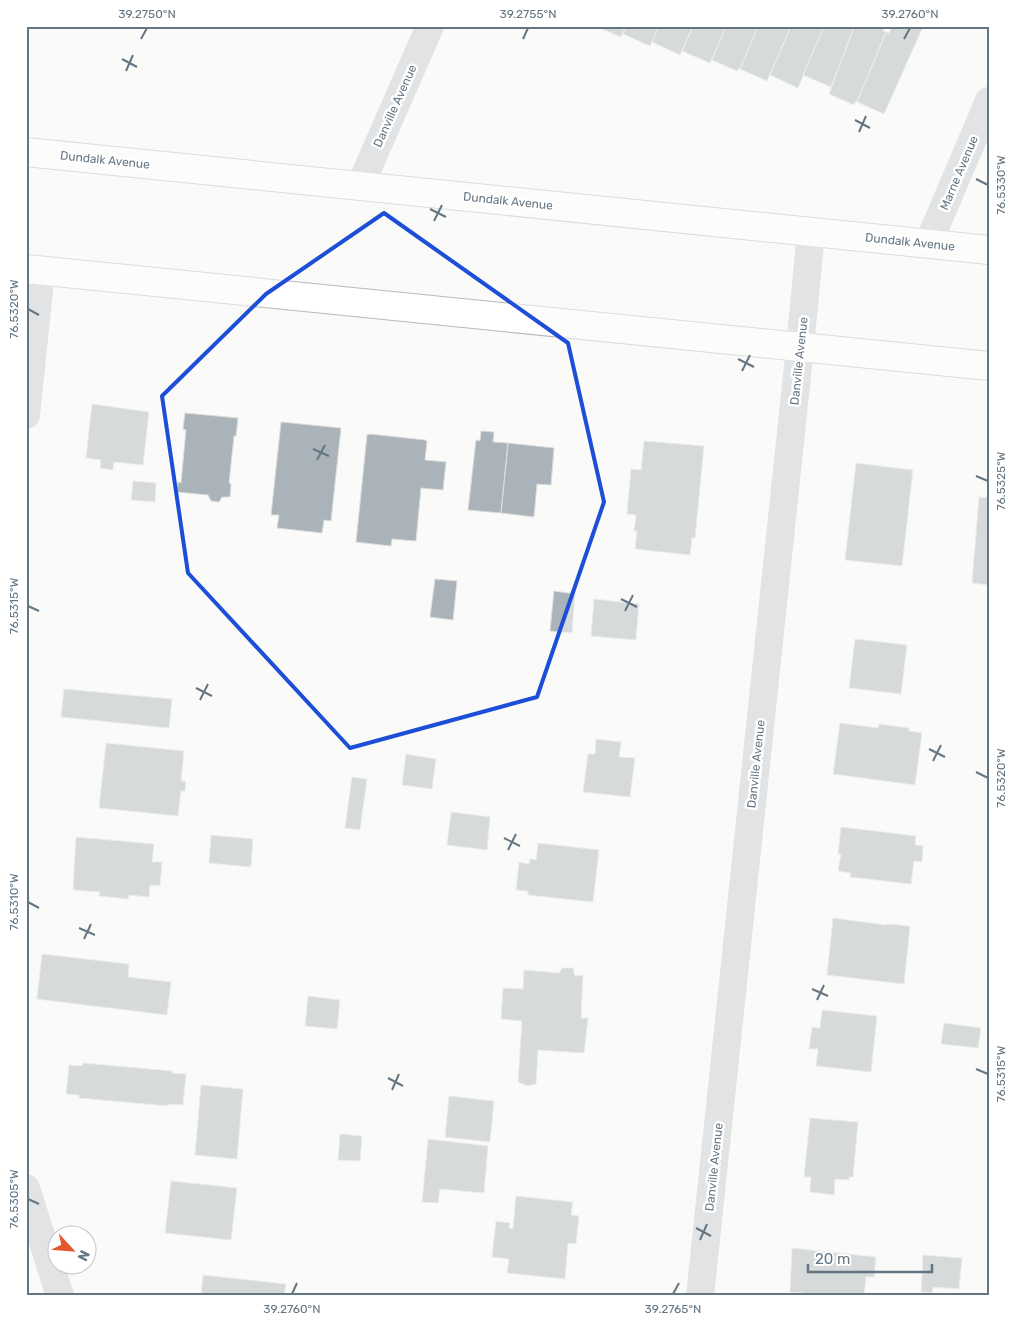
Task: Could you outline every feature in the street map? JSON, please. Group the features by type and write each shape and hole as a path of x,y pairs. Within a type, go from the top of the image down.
{"main road":[{"name":"Dundalk Avenue","path":"26,152 989,250"},
{"path":"34,270 989,366"}],"street":[{"name":"Danville Avenue","path":"360,186 430,26"},
{"name":"Marne Avenue","path":"928,244 989,101"},
{"name":"Danville Avenue","path":"700,1296 811,232"},
{"path":"26,415 34,270"},
{"path":"26,1188 60,1296"}],"highlighted area":[{"path":"384,213 568,343 604,502 537,697 350,748 188,573 162,396 266,294"}],"building":[{"path":"595,26 626,26 621,37"},
{"path":"626,26 659,26 650,46 623,34"},
{"path":"659,26 693,26 680,55 652,42"},
{"path":"693,26 726,26 710,63 682,51"},
{"path":"726,26 758,26 740,69 737,71 712,60"},
{"path":"758,26 791,26 767,81 740,69"},
{"path":"791,26 824,26 798,88 770,75"},
{"path":"824,26 854,28 831,87 803,75"},
{"path":"854,26 885,26 883,31 886,32 857,102 854,105 829,94"},
{"path":"892,26 915,26 922,29 884,114 857,102 886,32 889,33"},
{"path":"92,404 149,412 143,465 114,462 113,470 100,468 101,460 86,458"},
{"path":"185,413 238,418 229,483 231,484 230,497 222,497 219,502 211,501 208,495 177,492 178,482 181,483 186,430 183,429"},
{"path":"281,422 341,428 331,521 324,520 322,533 277,528 279,515 271,515"},
{"path":"481,431 494,432 493,442 508,443 501,513 468,510 476,440 480,441"},
{"path":"367,435 425,440 427,441 425,460 446,462 443,490 421,488 416,541 392,539 391,546 356,542"},
{"path":"644,441 704,446 695,538 692,538 690,555 635,549 637,531 634,531 636,515 627,514 631,469 641,470"},
{"path":"508,443 554,448 551,485 537,484 534,517 501,513"},
{"path":"856,463 913,470 902,566 845,560"},
{"path":"133,481 156,483 155,502 131,500"},
{"path":"979,497 989,498 989,585 972,583"},
{"path":"435,579 457,581 453,620 430,617"},
{"path":"554,591 575,594 572,633 550,631"},
{"path":"594,599 639,604 636,640 591,636"},
{"path":"855,639 907,645 901,694 849,688"},
{"path":"64,689 172,699 169,728 61,717"},
{"path":"840,723 878,728 879,724 909,728 909,731 922,733 915,785 833,774"},
{"path":"596,739 621,742 619,757 635,758 630,797 583,792 588,754 595,754"},
{"path":"106,743 184,751 181,781 186,781 185,791 181,791 178,816 99,808"},
{"path":"406,754 436,759 432,789 402,785"},
{"path":"352,777 367,779 360,830 345,828"},
{"path":"451,812 490,817 487,850 447,845"},
{"path":"841,827 916,836 915,845 923,846 922,862 914,861 911,884 850,877 851,873 838,871 841,854 838,854"},
{"path":"211,835 253,839 251,867 209,863"},
{"path":"76,837 154,844 152,862 162,862 160,886 150,885 149,897 129,895 128,899 99,896 100,892 73,890"},
{"path":"538,843 599,850 593,902 528,895 528,891 516,890 519,862 529,864 530,859 536,860"},
{"path":"833,918 910,926 904,984 827,975"},
{"path":"42,954 129,964 128,977 171,982 167,1015 37,999"},
{"path":"562,968 573,968 575,976 583,975 581,1018 588,1018 584,1053 538,1050 536,1084 528,1086 518,1082 522,1021 501,1019 503,988 523,989 524,970 559,973"},
{"path":"308,996 340,1000 337,1029 305,1026"},
{"path":"822,1010 877,1016 871,1072 816,1066 818,1049 809,1049 812,1027 820,1028"},
{"path":"944,1023 981,1028 978,1048 941,1044"},
{"path":"83,1063 186,1074 183,1105 168,1104 168,1106 79,1098 79,1095 66,1094 69,1065 82,1066"},
{"path":"201,1085 243,1089 237,1159 195,1155"},
{"path":"449,1096 494,1101 490,1142 445,1137"},
{"path":"810,1118 858,1122 853,1177 849,1177 849,1180 835,1179 834,1195 810,1192 811,1177 804,1177"},
{"path":"340,1134 362,1136 360,1161 338,1160"},
{"path":"428,1139 488,1146 484,1193 440,1189 438,1203 422,1202"},
{"path":"171,1181 237,1188 231,1240 165,1233"},
{"path":"516,1196 573,1202 571,1215 579,1216 576,1244 568,1243 565,1279 507,1273 509,1259 492,1257 496,1221 510,1223 509,1228 513,1229"},
{"path":"792,1248 876,1257 874,1277 866,1277 864,1296 802,1296 803,1293 790,1292"},
{"path":"923,1255 962,1258 959,1289 933,1287 932,1293 921,1292"},
{"path":"203,1275 286,1284 284,1296 201,1296"}]}
